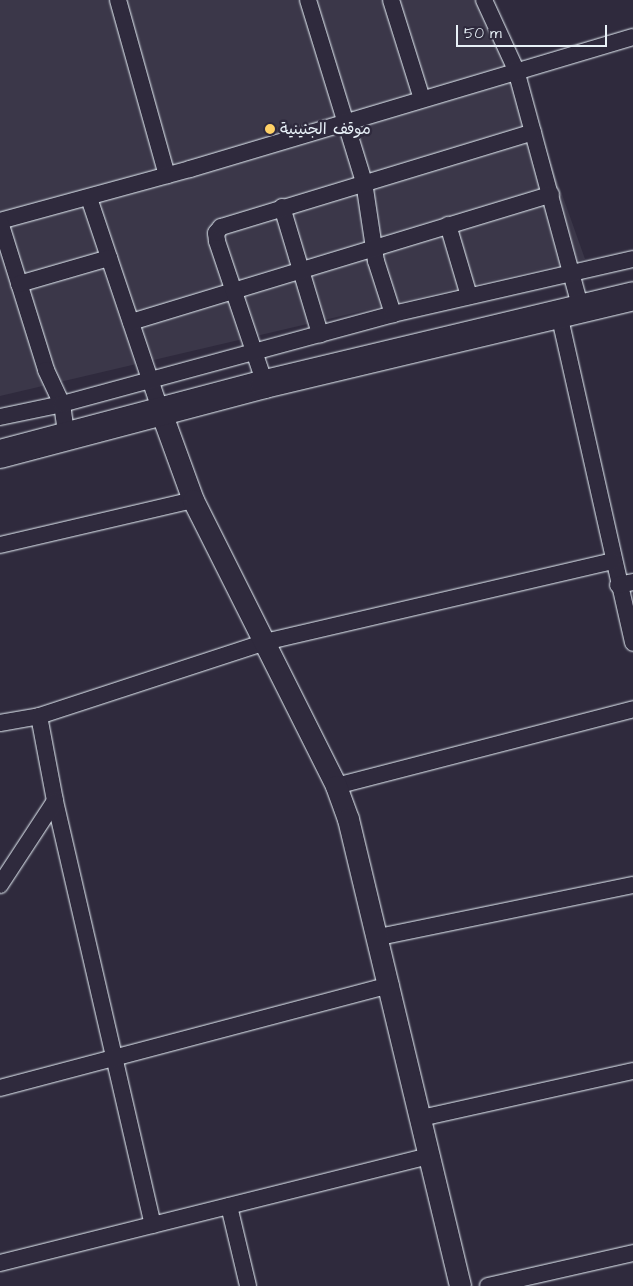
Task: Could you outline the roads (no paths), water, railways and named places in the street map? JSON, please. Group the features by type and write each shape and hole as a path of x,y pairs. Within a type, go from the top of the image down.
{"highway":[{"path":"0,454 67,438 265,384 633,296"}],"street":[{"path":"118,0 166,175"},
{"path":"308,0 364,182 374,248 393,314"},
{"path":"392,0 422,99"},
{"path":"484,0 516,70 572,272 570,311 613,561 626,584 633,643"},
{"path":"67,438 62,404 46,370 0,222 89,198 516,70 633,37"},
{"path":"265,384 216,233 227,223 533,132"},
{"path":"131,322 234,289 551,194"},
{"path":"89,198 161,412 193,500 266,642 336,786 348,819 391,985 460,1286"},
{"path":"282,207 320,334"},
{"path":"448,225 469,296"},
{"path":"19,284 109,258"},
{"path":"0,417 62,404 393,314 633,258"},
{"path":"0,545 193,500"},
{"path":"0,723 39,716 266,642 613,561"},
{"path":"336,786 633,709"},
{"path":"39,716 55,800 113,1058 154,1225"},
{"path":"0,885 55,800"},
{"path":"379,937 633,885"},
{"path":"0,1088 391,985"},
{"path":"420,1118 633,1071"},
{"path":"0,1263 429,1156"},
{"path":"229,1206 248,1286"},
{"path":"488,1286 542,1280 633,1253"}],"place":[{"name":"موقف الجنينية","path":"270,129"}]}
